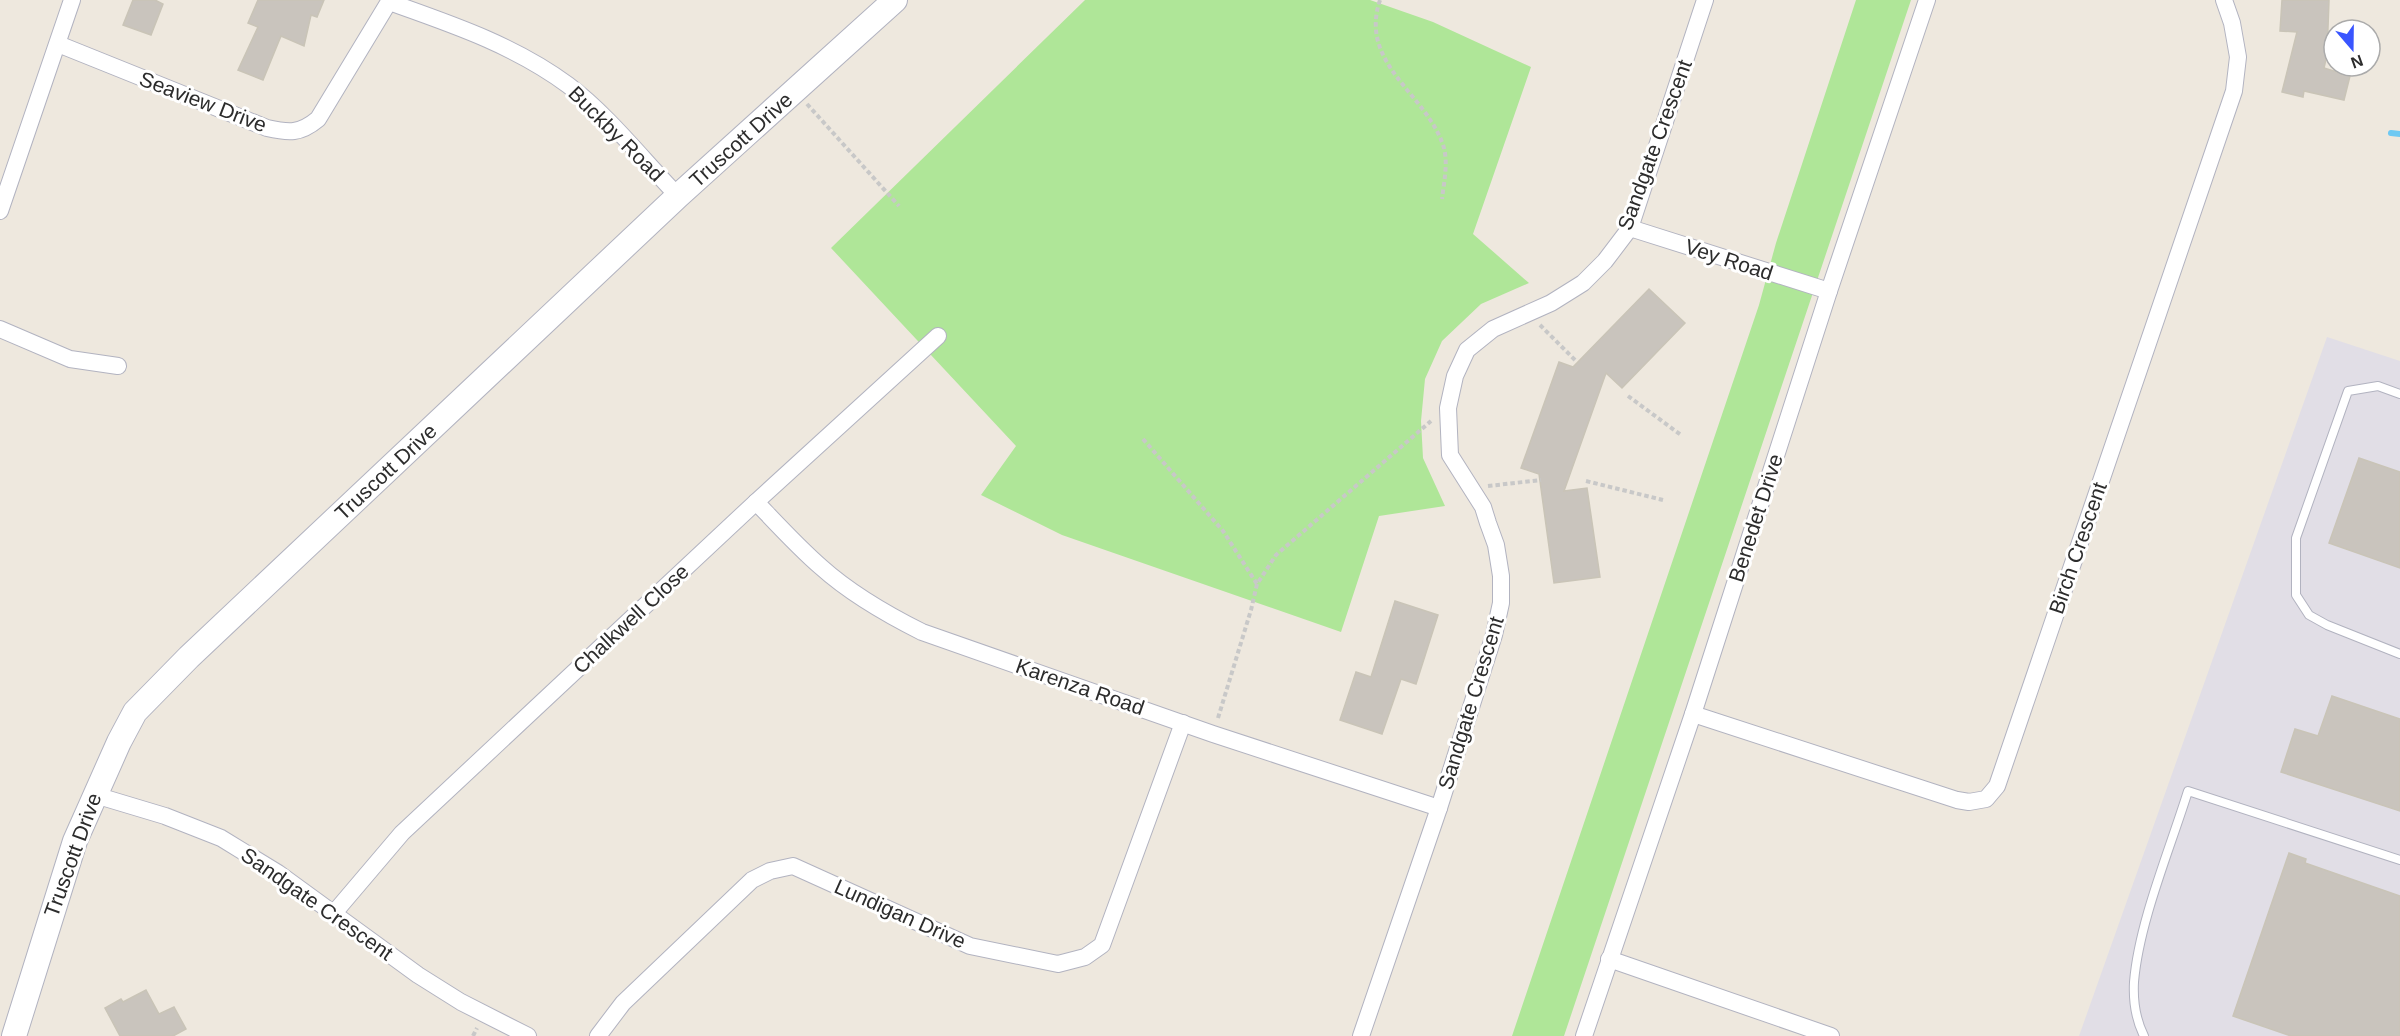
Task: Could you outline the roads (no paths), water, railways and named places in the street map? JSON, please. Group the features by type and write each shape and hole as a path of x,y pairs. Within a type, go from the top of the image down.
{"street":[{"path":"0,211 72,0"},
{"name":"Truscott Drive","path":"14,1036 75,841 118,742 135,712 159,686 678,196 895,0"},
{"name":"Sandgate Crescent","path":"1361,1036 1439,808 1494,635 1501,603 1501,576 1496,545 1483,507 1450,455 1448,408 1455,376 1467,350 1493,329 1551,303 1583,283 1605,261 1630,228 1704,0"},
{"name":"Benedet Drive","path":"1584,1036 1693,714 1829,291 1927,0"},
{"name":"Birch Crescent","path":"1693,714 1957,800 1969,802 1986,799 1997,786 2234,91 2238,57 2232,23 2224,0"},
{"name":"Seaview Drive","path":"58,44 267,128 283,132 304,130 318,119 389,1"},
{"name":"Buckby Road","path":"389,1 474,32 525,57 567,84 588,101 678,196"},
{"name":"Vey Road","path":"1630,228 1829,291"},
{"path":"0,329 70,359 118,366"},
{"name":"Chalkwell Close","path":"334,913 402,833 756,502 938,336"},
{"name":"Karenza Road","path":"756,502 821,568 859,597 922,632 1213,734 1439,808"},
{"name":"Lundigan Drive","path":"598,1036 623,1003 752,880 770,871 793,866 970,946 1058,964 1085,957 1102,945 1183,723"},
{"name":"Sandgate Crescent","path":"95,795 165,816 221,838 278,873 418,975 461,1002 528,1036"},
{"path":"1609,959 1831,1036"}],"lane":[{"path":"2400,394 2378,386 2348,391 2296,538 2295,567 2296,595 2309,615 2327,625 2400,654"},
{"path":"2144,1036 2137,1021 2134,983 2143,932 2188,790 2400,860"}],"waterway":[{"path":"2391,133 2400,134"}]}
